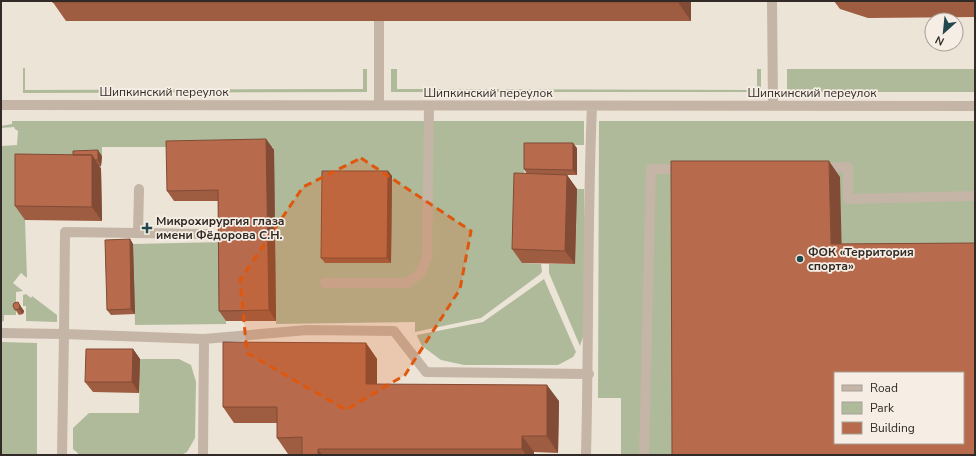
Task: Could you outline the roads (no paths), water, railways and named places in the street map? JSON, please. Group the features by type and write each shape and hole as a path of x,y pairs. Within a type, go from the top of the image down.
{"street":[{"path":"772,1 773,106"},
{"path":"379,21 379,105"},
{"name":"Шипкинский переулок","path":"1,105 975,106"},
{"path":"325,283 407,283 421,273 427,257 429,106"},
{"path":"586,455 589,374 590,153 592,106"},
{"path":"809,168 848,167 848,199 975,196"},
{"path":"644,455 651,169 698,169"},
{"path":"138,233 139,189"},
{"path":"62,455 65,232 207,234"},
{"path":"1,333 204,339 307,330 394,330 426,372 589,374"},
{"path":"203,455 204,339"}],"place":[{"name":"Микрохирургия глаза имени Фёдорова С.Н.","path":"147,228"},
{"name":"ФОК «Территория спорта»","path":"800,259"}]}
